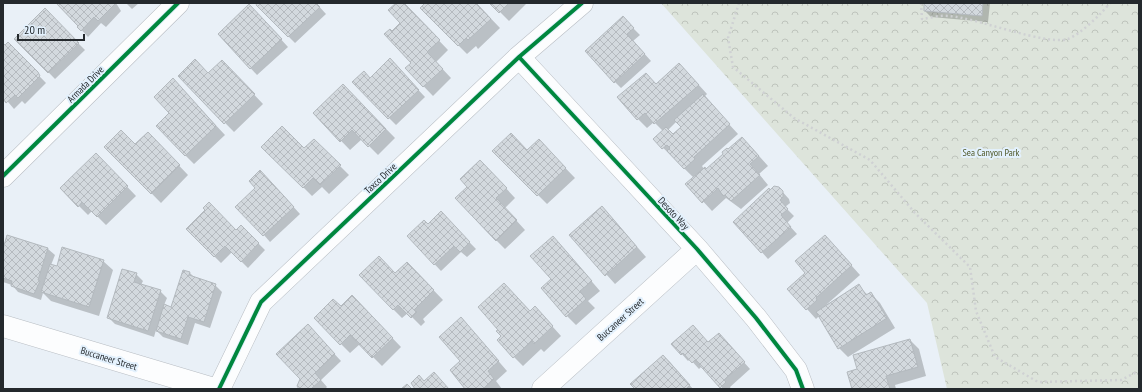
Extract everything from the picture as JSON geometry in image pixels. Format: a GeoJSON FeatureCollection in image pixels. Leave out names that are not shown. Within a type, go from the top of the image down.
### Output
{"type":"FeatureCollection","features":[{"type":"Feature","properties":{"kind":"street","name":"Armada Drive"},"geometry":{"type":"LineString","coordinates":[[3,176],[178,3]]}},
{"type":"Feature","properties":{"kind":"street","name":"Taxco Drive"},"geometry":{"type":"LineString","coordinates":[[219,389],[261,302],[519,57],[582,3]]}},
{"type":"Feature","properties":{"kind":"street","name":"Desoto Way"},"geometry":{"type":"LineString","coordinates":[[519,57],[697,249],[796,370],[803,389]]}},
{"type":"Feature","properties":{"kind":"street","name":"Buccaneer Street"},"geometry":{"type":"LineString","coordinates":[[543,389],[697,249]]}},
{"type":"Feature","properties":{"kind":"street","name":"Buccaneer Street"},"geometry":{"type":"LineString","coordinates":[[3,326],[214,389]]}},
{"type":"Feature","properties":{"kind":"path"},"geometry":{"type":"LineString","coordinates":[[739,3],[728,38],[733,67],[794,118],[870,160],[915,213],[970,267],[976,311],[995,357],[1038,382],[1121,380],[1139,371]]}},
{"type":"Feature","properties":{"kind":"path"},"geometry":{"type":"LineString","coordinates":[[921,3],[922,19],[948,16],[995,26],[1044,39],[1068,39],[1100,16],[1110,3]]}},
{"type":"Feature","properties":{"kind":"green space","name":"Sea Canyon Park"},"geometry":{"type":"Polygon","coordinates":[[[661,3],[1139,3],[1139,389],[947,389],[927,303],[661,3]]]}},
{"type":"Feature","properties":{"kind":"building"},"geometry":{"type":"Polygon","coordinates":[[[56,3],[115,4],[98,21],[94,17],[81,31],[56,3]]]}},
{"type":"Feature","properties":{"kind":"building"},"geometry":{"type":"Polygon","coordinates":[[[257,3],[316,3],[320,7],[288,37],[256,5],[257,3]]]}},
{"type":"Feature","properties":{"kind":"building"},"geometry":{"type":"Polygon","coordinates":[[[396,3],[404,3],[440,40],[427,52],[443,69],[423,87],[405,68],[411,63],[384,34],[390,29],[392,31],[400,23],[388,10],[396,3]]]}},
{"type":"Feature","properties":{"kind":"building"},"geometry":{"type":"Polygon","coordinates":[[[425,3],[476,3],[491,19],[468,40],[466,38],[458,46],[420,8],[425,3]]]}},
{"type":"Feature","properties":{"kind":"building"},"geometry":{"type":"Polygon","coordinates":[[[489,3],[509,3],[499,13],[489,3]]]}},
{"type":"Feature","properties":{"kind":"building"},"geometry":{"type":"Polygon","coordinates":[[[924,3],[983,3],[982,16],[924,11],[924,3]]]}},
{"type":"Feature","properties":{"kind":"building"},"geometry":{"type":"Polygon","coordinates":[[[249,4],[282,39],[250,69],[218,34],[249,4]]]}},
{"type":"Feature","properties":{"kind":"building"},"geometry":{"type":"Polygon","coordinates":[[[45,8],[79,43],[48,73],[14,39],[45,8]]]}},
{"type":"Feature","properties":{"kind":"building"},"geometry":{"type":"Polygon","coordinates":[[[623,16],[634,28],[627,34],[645,54],[614,83],[585,51],[623,16]]]}},
{"type":"Feature","properties":{"kind":"building"},"geometry":{"type":"Polygon","coordinates":[[[8,42],[38,72],[40,76],[18,98],[15,95],[6,103],[3,99],[3,43],[5,45],[8,42]]]}},
{"type":"Feature","properties":{"kind":"building"},"geometry":{"type":"Polygon","coordinates":[[[390,58],[419,90],[388,119],[352,82],[364,71],[370,78],[390,58]]]}},
{"type":"Feature","properties":{"kind":"building"},"geometry":{"type":"Polygon","coordinates":[[[195,59],[208,73],[222,60],[255,94],[224,124],[178,76],[195,59]]]}},
{"type":"Feature","properties":{"kind":"building"},"geometry":{"type":"Polygon","coordinates":[[[679,63],[699,85],[654,124],[645,113],[637,120],[617,97],[646,73],[656,84],[679,63]]]}},
{"type":"Feature","properties":{"kind":"building"},"geometry":{"type":"Polygon","coordinates":[[[173,78],[216,126],[185,156],[156,126],[169,113],[154,97],[173,78]]]}},
{"type":"Feature","properties":{"kind":"building"},"geometry":{"type":"Polygon","coordinates":[[[343,84],[386,129],[368,147],[352,130],[340,142],[313,113],[343,84]]]}},
{"type":"Feature","properties":{"kind":"building"},"geometry":{"type":"Polygon","coordinates":[[[703,94],[730,124],[694,157],[695,159],[684,169],[667,151],[670,148],[667,145],[662,149],[653,139],[666,127],[673,134],[681,127],[674,120],[703,94]]]}},
{"type":"Feature","properties":{"kind":"building"},"geometry":{"type":"Polygon","coordinates":[[[282,126],[304,148],[314,139],[341,165],[320,185],[313,178],[303,188],[261,147],[282,126]]]}},
{"type":"Feature","properties":{"kind":"building"},"geometry":{"type":"Polygon","coordinates":[[[121,130],[135,144],[148,132],[180,165],[151,194],[104,147],[121,130]]]}},
{"type":"Feature","properties":{"kind":"building"},"geometry":{"type":"Polygon","coordinates":[[[511,133],[527,150],[539,139],[566,168],[537,196],[492,151],[511,133]]]}},
{"type":"Feature","properties":{"kind":"building"},"geometry":{"type":"Polygon","coordinates":[[[742,137],[759,156],[750,164],[760,175],[731,201],[725,195],[723,196],[718,188],[702,203],[685,184],[705,167],[706,169],[723,154],[722,152],[742,137]]]}},
{"type":"Feature","properties":{"kind":"building"},"geometry":{"type":"Polygon","coordinates":[[[96,153],[128,186],[97,217],[82,202],[78,207],[60,188],[96,153]]]}},
{"type":"Feature","properties":{"kind":"building"},"geometry":{"type":"Polygon","coordinates":[[[480,160],[507,188],[496,198],[517,220],[496,241],[455,198],[467,187],[460,179],[480,160]]]}},
{"type":"Feature","properties":{"kind":"building"},"geometry":{"type":"Polygon","coordinates":[[[260,170],[294,207],[263,236],[235,207],[255,188],[249,181],[260,170]]]}},
{"type":"Feature","properties":{"kind":"building"},"geometry":{"type":"Polygon","coordinates":[[[774,186],[779,187],[783,191],[783,197],[780,200],[788,209],[781,215],[791,227],[761,253],[733,222],[769,188],[770,190],[774,186]]]}},
{"type":"Feature","properties":{"kind":"building"},"geometry":{"type":"Polygon","coordinates":[[[209,202],[236,230],[241,225],[259,243],[241,262],[225,246],[214,257],[186,229],[205,210],[203,208],[209,202]]]}},
{"type":"Feature","properties":{"kind":"building"},"geometry":{"type":"Polygon","coordinates":[[[602,206],[637,247],[605,276],[569,235],[602,206]]]}},
{"type":"Feature","properties":{"kind":"building"},"geometry":{"type":"Polygon","coordinates":[[[441,211],[470,242],[460,252],[454,246],[434,265],[407,236],[424,220],[428,224],[441,211]]]}},
{"type":"Feature","properties":{"kind":"building"},"geometry":{"type":"Polygon","coordinates":[[[7,235],[48,248],[38,280],[40,281],[34,294],[11,286],[12,281],[3,278],[3,249],[7,235]]]}},
{"type":"Feature","properties":{"kind":"building"},"geometry":{"type":"Polygon","coordinates":[[[825,235],[852,265],[816,298],[817,300],[806,310],[787,289],[805,273],[795,261],[825,235]]]}},
{"type":"Feature","properties":{"kind":"building"},"geometry":{"type":"Polygon","coordinates":[[[553,236],[592,281],[580,291],[586,299],[566,317],[541,288],[551,279],[530,256],[553,236]]]}},
{"type":"Feature","properties":{"kind":"building"},"geometry":{"type":"Polygon","coordinates":[[[62,247],[104,260],[89,307],[41,292],[50,264],[57,266],[62,247]]]}},
{"type":"Feature","properties":{"kind":"building"},"geometry":{"type":"Polygon","coordinates":[[[379,256],[395,273],[407,262],[434,290],[414,310],[417,312],[411,318],[398,305],[393,310],[359,275],[379,256]]]}},
{"type":"Feature","properties":{"kind":"building"},"geometry":{"type":"Polygon","coordinates":[[[122,269],[137,273],[134,282],[161,290],[148,331],[107,318],[122,269]]]}},
{"type":"Feature","properties":{"kind":"building"},"geometry":{"type":"Polygon","coordinates":[[[183,270],[190,272],[189,275],[216,284],[204,322],[188,317],[181,339],[156,331],[164,304],[171,307],[183,270]]]}},
{"type":"Feature","properties":{"kind":"building"},"geometry":{"type":"Polygon","coordinates":[[[504,283],[530,311],[535,306],[553,326],[534,344],[532,341],[513,358],[497,340],[501,336],[496,331],[498,330],[478,307],[504,283]]]}},
{"type":"Feature","properties":{"kind":"building"},"geometry":{"type":"Polygon","coordinates":[[[859,284],[866,295],[871,292],[887,318],[838,349],[816,312],[859,284]]]}},
{"type":"Feature","properties":{"kind":"building"},"geometry":{"type":"Polygon","coordinates":[[[352,295],[393,338],[372,358],[350,335],[340,345],[314,318],[333,299],[341,306],[352,295]]]}},
{"type":"Feature","properties":{"kind":"building"},"geometry":{"type":"Polygon","coordinates":[[[461,317],[499,361],[488,371],[494,379],[483,389],[465,389],[450,370],[460,361],[439,337],[461,317]]]}},
{"type":"Feature","properties":{"kind":"building"},"geometry":{"type":"Polygon","coordinates":[[[308,324],[335,354],[315,373],[321,380],[311,389],[299,389],[297,386],[300,379],[276,354],[308,324]]]}},
{"type":"Feature","properties":{"kind":"building"},"geometry":{"type":"Polygon","coordinates":[[[693,325],[708,342],[719,333],[745,362],[724,380],[726,382],[720,388],[695,360],[692,363],[683,353],[681,355],[671,344],[693,325]]]}},
{"type":"Feature","properties":{"kind":"building"},"geometry":{"type":"Polygon","coordinates":[[[910,339],[918,367],[886,376],[890,389],[852,389],[847,372],[857,369],[853,355],[910,339]]]}},
{"type":"Feature","properties":{"kind":"building"},"geometry":{"type":"Polygon","coordinates":[[[663,355],[690,385],[686,389],[635,389],[630,384],[663,355]]]}},
{"type":"Feature","properties":{"kind":"building"},"geometry":{"type":"Polygon","coordinates":[[[434,372],[449,389],[415,389],[411,383],[419,375],[424,381],[434,372]]]}},
{"type":"Feature","properties":{"kind":"building"},"geometry":{"type":"Polygon","coordinates":[[[407,384],[412,389],[401,389],[407,384]]]}},
{"type":"Feature","properties":{"kind":"cycle path"},"geometry":{"type":"LineString","coordinates":[[3,176],[178,3]]}},
{"type":"Feature","properties":{"kind":"cycle path"},"geometry":{"type":"LineString","coordinates":[[219,389],[261,302],[519,57],[582,3]]}},
{"type":"Feature","properties":{"kind":"cycle path"},"geometry":{"type":"LineString","coordinates":[[519,57],[697,249],[756,318],[796,370],[803,389]]}}]}
